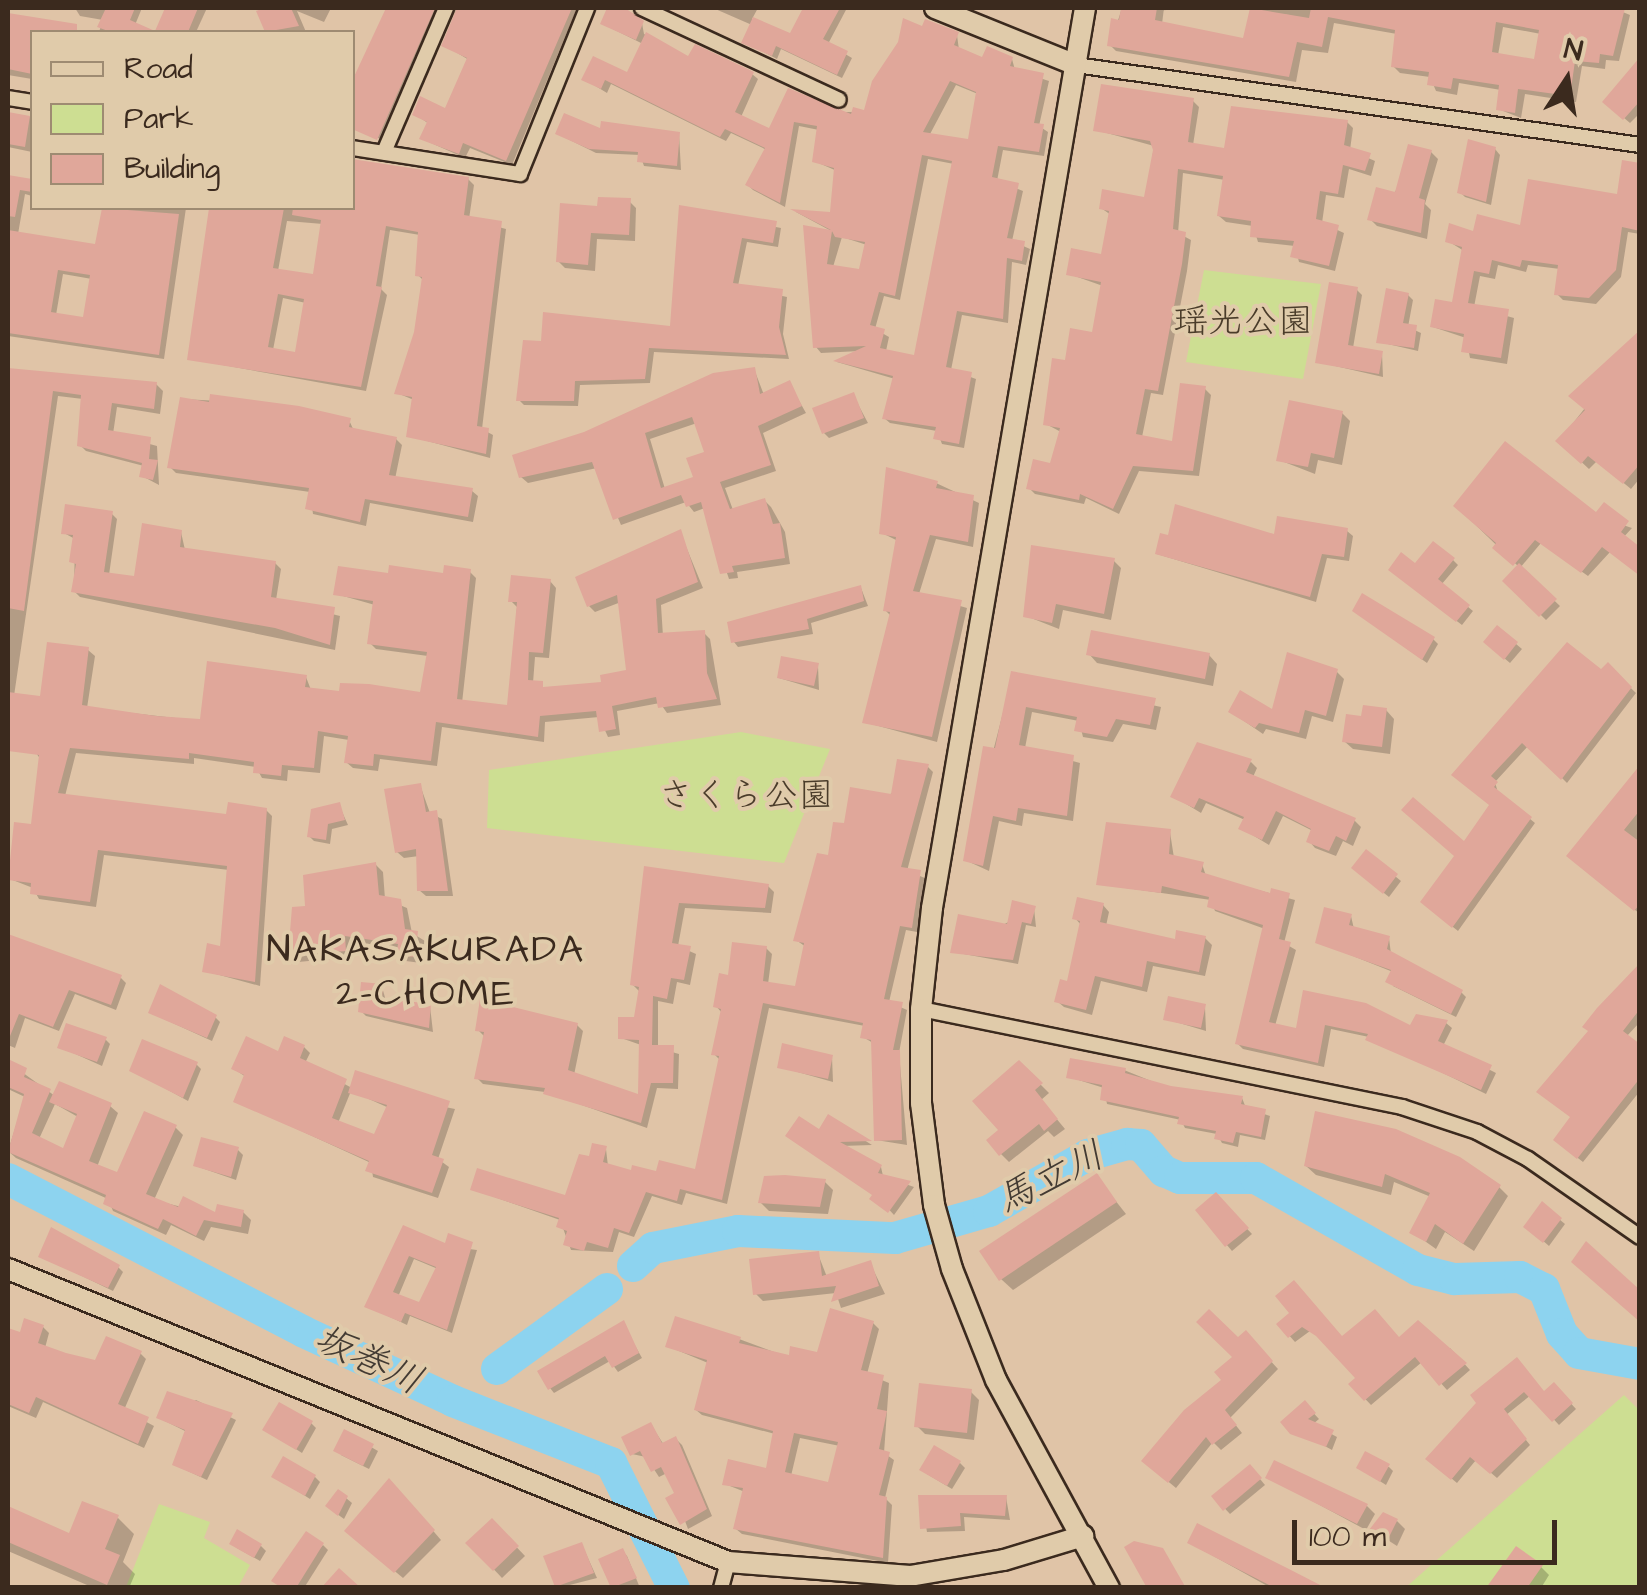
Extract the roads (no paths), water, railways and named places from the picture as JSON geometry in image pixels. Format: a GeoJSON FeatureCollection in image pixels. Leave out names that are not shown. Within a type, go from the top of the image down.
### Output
{"type":"FeatureCollection","features":[{"type":"Feature","properties":{"kind":"street"},"geometry":{"type":"LineString","coordinates":[[384,152],[446,8]]}},
{"type":"Feature","properties":{"kind":"street"},"geometry":{"type":"LineString","coordinates":[[355,148],[520,174],[587,8]]}},
{"type":"Feature","properties":{"kind":"street"},"geometry":{"type":"LineString","coordinates":[[642,8],[839,100]]}},
{"type":"Feature","properties":{"kind":"street"},"geometry":{"type":"LineString","coordinates":[[935,8],[1076,66],[1640,145]]}},
{"type":"Feature","properties":{"kind":"street"},"geometry":{"type":"LineString","coordinates":[[1085,8],[932,908],[921,1009],[922,1118],[934,1205],[996,1380],[1109,1588]]}},
{"type":"Feature","properties":{"kind":"street"},"geometry":{"type":"LineString","coordinates":[[921,1009],[1402,1106],[1511,1150],[1640,1237]]}},
{"type":"Feature","properties":{"kind":"street"},"geometry":{"type":"LineString","coordinates":[[8,1269],[728,1562],[910,1576],[1004,1560],[1083,1536]]}},
{"type":"Feature","properties":{"kind":"street"},"geometry":{"type":"LineString","coordinates":[[721,1588],[728,1562]]}},
{"type":"Feature","properties":{"kind":"waterway","name":"馬立川"},"geometry":{"type":"LineString","coordinates":[[633,1266],[653,1248],[738,1231],[895,1238],[989,1211],[1088,1155],[1127,1144],[1141,1145],[1164,1171],[1180,1178],[1256,1178],[1418,1270],[1455,1279],[1520,1277],[1544,1289],[1562,1334],[1579,1353],[1640,1364]]}},
{"type":"Feature","properties":{"kind":"waterway","name":"坂巻川"},"geometry":{"type":"LineString","coordinates":[[8,1179],[304,1332],[453,1401],[611,1463],[674,1588]]}},
{"type":"Feature","properties":{"kind":"waterway","name":"馬立川"},"geometry":{"type":"LineString","coordinates":[[497,1369],[607,1289]]}},
{"type":"Feature","properties":{"kind":"district","name":"NAKASAKURADA 2-CHOME"},"geometry":{"type":"Point","coordinates":[426,973]}},
{"type":"Feature","properties":{"kind":"park label","name":"瑶光公園"},"geometry":{"type":"Point","coordinates":[1243,322]}},
{"type":"Feature","properties":{"kind":"park label","name":"さくら公園"},"geometry":{"type":"Point","coordinates":[746,796]}}]}
